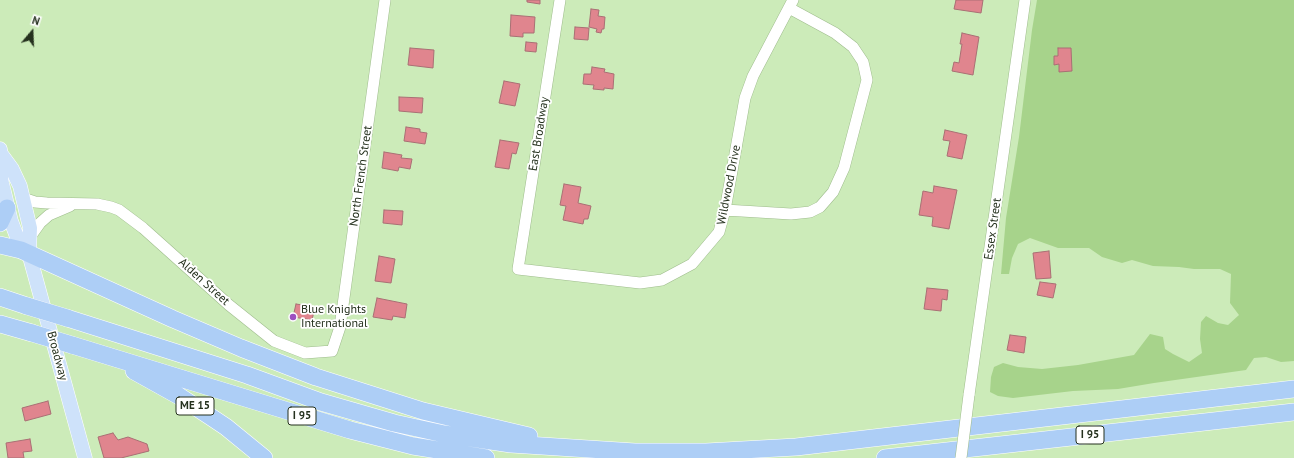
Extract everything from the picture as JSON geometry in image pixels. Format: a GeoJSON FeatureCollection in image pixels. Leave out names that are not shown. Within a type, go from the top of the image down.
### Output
{"type":"FeatureCollection","features":[{"type":"Feature","properties":{"kind":"highway"},"geometry":{"type":"LineString","coordinates":[[0,223],[7,208]]}},
{"type":"Feature","properties":{"kind":"highway"},"geometry":{"type":"LineString","coordinates":[[0,245],[29,254],[187,325],[298,370],[423,411],[484,426],[525,434],[553,447]]}},
{"type":"Feature","properties":{"kind":"highway","name":"I 95"},"geometry":{"type":"LineString","coordinates":[[0,297],[233,371],[321,402],[394,423],[444,434],[553,447],[635,452],[706,452],[796,447],[1294,389]]}},
{"type":"Feature","properties":{"kind":"highway","name":"I 95"},"geometry":{"type":"LineString","coordinates":[[0,324],[350,430],[413,446],[486,458]]}},
{"type":"Feature","properties":{"kind":"highway","name":"ME 15"},"geometry":{"type":"LineString","coordinates":[[122,360],[137,374],[179,396],[226,427],[264,458]]}},
{"type":"Feature","properties":{"kind":"highway","name":"I 95"},"geometry":{"type":"LineString","coordinates":[[885,458],[1294,412]]}},
{"type":"Feature","properties":{"kind":"main road","name":"Broadway"},"geometry":{"type":"LineString","coordinates":[[1,151],[16,178],[23,198],[28,218],[30,237],[29,254]]}},
{"type":"Feature","properties":{"kind":"main road","name":"Broadway"},"geometry":{"type":"LineString","coordinates":[[1,151],[1,180],[7,208],[16,233],[29,254],[85,458]]}},
{"type":"Feature","properties":{"kind":"street","name":"North French Street"},"geometry":{"type":"LineString","coordinates":[[332,351],[340,327],[385,0]]}},
{"type":"Feature","properties":{"kind":"street","name":"East Broadway"},"geometry":{"type":"LineString","coordinates":[[518,269],[560,0]]}},
{"type":"Feature","properties":{"kind":"street","name":"Essex Street"},"geometry":{"type":"LineString","coordinates":[[961,458],[1025,0]]}},
{"type":"Feature","properties":{"kind":"street","name":"Wildwood Drive"},"geometry":{"type":"LineString","coordinates":[[518,269],[640,283],[662,280],[692,264],[719,232],[725,210],[745,98],[753,76],[791,4]]}},
{"type":"Feature","properties":{"kind":"street"},"geometry":{"type":"LineString","coordinates":[[725,210],[791,214],[810,212],[820,207],[834,192],[844,168],[868,80],[863,62],[854,47],[791,4]]}},
{"type":"Feature","properties":{"kind":"street","name":"Alden Street"},"geometry":{"type":"LineString","coordinates":[[23,198],[41,203],[103,205],[111,207],[126,215],[143,228],[229,305],[274,341],[305,353],[332,351]]}},
{"type":"Feature","properties":{"kind":"street","name":"Alden Street"},"geometry":{"type":"LineString","coordinates":[[30,237],[40,223],[49,215],[61,209],[80,204]]}},
{"type":"Feature","properties":{"kind":"green space"},"geometry":{"type":"Polygon","coordinates":[[[1037,0],[1294,0],[1294,361],[1281,362],[1266,357],[1254,358],[1246,370],[1118,389],[1073,391],[1013,398],[998,396],[990,392],[991,377],[994,367],[1003,363],[1018,367],[1042,369],[1078,365],[1134,355],[1150,334],[1163,337],[1165,349],[1189,362],[1202,353],[1200,339],[1201,322],[1206,316],[1218,323],[1228,325],[1239,315],[1230,303],[1231,274],[1220,269],[1153,266],[1132,260],[1122,263],[1102,257],[1089,248],[1058,248],[1030,238],[1018,244],[1012,258],[1009,274],[1001,274],[1006,218],[1019,137],[1037,0]]]}},
{"type":"Feature","properties":{"kind":"building"},"geometry":{"type":"Polygon","coordinates":[[[527,0],[540,0],[540,4],[527,2],[527,0]]]}},
{"type":"Feature","properties":{"kind":"building"},"geometry":{"type":"Polygon","coordinates":[[[956,0],[983,0],[981,13],[954,9],[956,0]]]}},
{"type":"Feature","properties":{"kind":"building"},"geometry":{"type":"Polygon","coordinates":[[[591,9],[599,10],[598,16],[605,17],[604,29],[602,29],[601,33],[596,32],[597,29],[589,27],[591,9]]]}},
{"type":"Feature","properties":{"kind":"building"},"geometry":{"type":"Polygon","coordinates":[[[511,15],[535,17],[534,33],[523,33],[523,37],[510,36],[511,15]]]}},
{"type":"Feature","properties":{"kind":"building"},"geometry":{"type":"Polygon","coordinates":[[[575,27],[589,28],[588,40],[574,39],[575,27]]]}},
{"type":"Feature","properties":{"kind":"building"},"geometry":{"type":"Polygon","coordinates":[[[962,33],[979,37],[973,75],[952,71],[954,62],[959,63],[962,33]]]}},
{"type":"Feature","properties":{"kind":"building"},"geometry":{"type":"Polygon","coordinates":[[[526,42],[537,43],[536,52],[525,51],[526,42]]]}},
{"type":"Feature","properties":{"kind":"building"},"geometry":{"type":"Polygon","coordinates":[[[410,48],[434,50],[433,68],[408,65],[410,48]]]}},
{"type":"Feature","properties":{"kind":"building"},"geometry":{"type":"Polygon","coordinates":[[[1058,48],[1071,48],[1072,71],[1059,72],[1059,64],[1054,65],[1054,56],[1058,56],[1058,48]]]}},
{"type":"Feature","properties":{"kind":"building"},"geometry":{"type":"Polygon","coordinates":[[[592,67],[605,69],[604,72],[614,74],[613,89],[593,89],[594,85],[583,84],[584,74],[591,74],[592,67]]]}},
{"type":"Feature","properties":{"kind":"building"},"geometry":{"type":"Polygon","coordinates":[[[504,81],[520,84],[515,106],[499,103],[504,81]]]}},
{"type":"Feature","properties":{"kind":"building"},"geometry":{"type":"Polygon","coordinates":[[[399,97],[423,98],[422,113],[399,111],[399,97]]]}},
{"type":"Feature","properties":{"kind":"building"},"geometry":{"type":"Polygon","coordinates":[[[406,127],[420,129],[420,132],[427,133],[425,144],[404,141],[406,127]]]}},
{"type":"Feature","properties":{"kind":"building"},"geometry":{"type":"Polygon","coordinates":[[[945,130],[967,135],[962,159],[947,156],[950,141],[943,140],[945,130]]]}},
{"type":"Feature","properties":{"kind":"building"},"geometry":{"type":"Polygon","coordinates":[[[500,140],[519,143],[516,154],[512,153],[509,169],[495,167],[500,140]]]}},
{"type":"Feature","properties":{"kind":"building"},"geometry":{"type":"Polygon","coordinates":[[[384,152],[402,155],[401,158],[412,159],[410,169],[399,167],[398,171],[382,168],[384,152]]]}},
{"type":"Feature","properties":{"kind":"building"},"geometry":{"type":"Polygon","coordinates":[[[564,184],[581,187],[578,203],[591,206],[588,219],[584,219],[583,224],[563,220],[566,206],[560,205],[564,184]]]}},
{"type":"Feature","properties":{"kind":"building"},"geometry":{"type":"Polygon","coordinates":[[[934,186],[957,190],[949,229],[932,226],[933,217],[919,215],[923,191],[933,193],[934,186]]]}},
{"type":"Feature","properties":{"kind":"building"},"geometry":{"type":"Polygon","coordinates":[[[384,210],[403,211],[402,225],[383,223],[384,210]]]}},
{"type":"Feature","properties":{"kind":"building"},"geometry":{"type":"Polygon","coordinates":[[[1049,251],[1051,278],[1036,279],[1033,253],[1049,251]]]}},
{"type":"Feature","properties":{"kind":"building"},"geometry":{"type":"Polygon","coordinates":[[[379,256],[395,259],[391,283],[375,281],[379,256]]]}},
{"type":"Feature","properties":{"kind":"building"},"geometry":{"type":"Polygon","coordinates":[[[1040,282],[1056,284],[1053,298],[1037,295],[1040,282]]]}},
{"type":"Feature","properties":{"kind":"building"},"geometry":{"type":"Polygon","coordinates":[[[927,288],[948,290],[947,300],[942,299],[941,311],[924,309],[927,288]]]}},
{"type":"Feature","properties":{"kind":"building"},"geometry":{"type":"Polygon","coordinates":[[[377,298],[407,304],[405,318],[393,316],[392,320],[373,317],[377,298]]]}},
{"type":"Feature","properties":{"kind":"building"},"geometry":{"type":"Polygon","coordinates":[[[296,304],[315,307],[312,320],[293,317],[296,304]]]}},
{"type":"Feature","properties":{"kind":"building"},"geometry":{"type":"Polygon","coordinates":[[[1010,335],[1026,337],[1024,353],[1007,350],[1010,335]]]}},
{"type":"Feature","properties":{"kind":"building"},"geometry":{"type":"Polygon","coordinates":[[[48,401],[51,414],[25,421],[22,408],[48,401]]]}},
{"type":"Feature","properties":{"kind":"building"},"geometry":{"type":"Polygon","coordinates":[[[113,433],[118,440],[128,437],[147,444],[149,451],[121,458],[104,458],[98,437],[113,433]]]}},
{"type":"Feature","properties":{"kind":"building"},"geometry":{"type":"Polygon","coordinates":[[[30,439],[32,451],[23,452],[24,458],[8,458],[6,443],[30,439]]]}},
{"type":"Feature","properties":{"kind":"place","name":"Blue Knights International"},"geometry":{"type":"Point","coordinates":[293,317]}}]}
